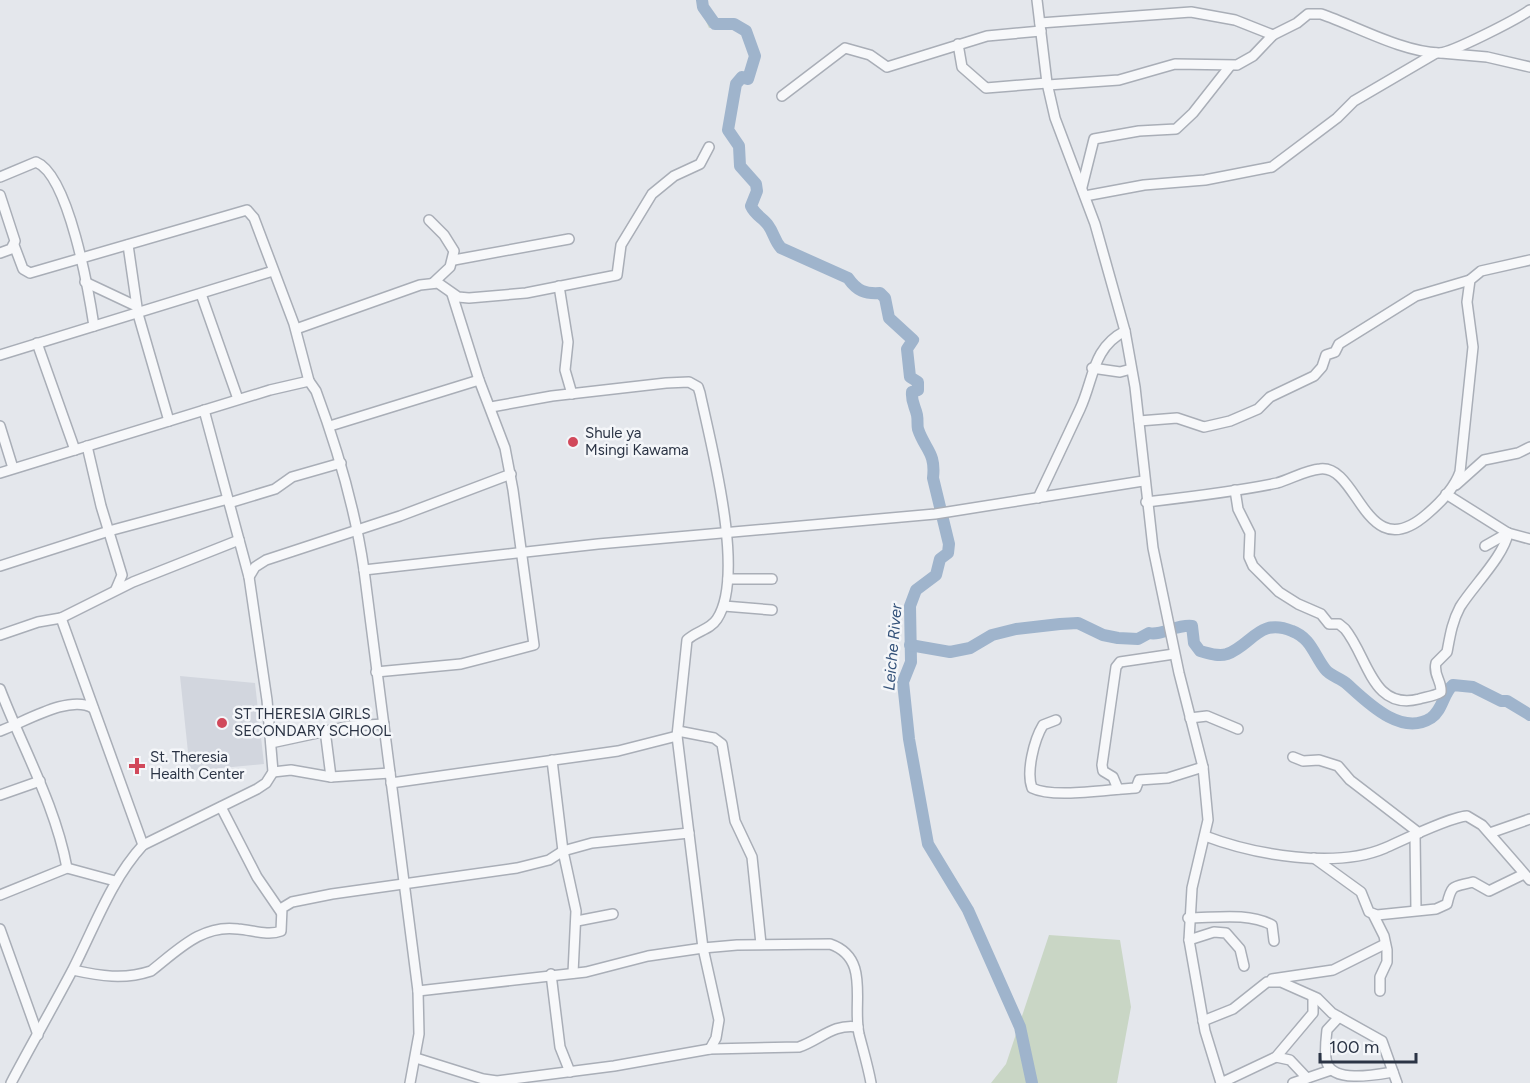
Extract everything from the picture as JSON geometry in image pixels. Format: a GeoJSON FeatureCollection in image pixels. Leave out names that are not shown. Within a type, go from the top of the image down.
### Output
{"type":"FeatureCollection","features":[{"type":"Feature","properties":{"kind":"street"},"geometry":{"type":"LineString","coordinates":[[1037,0],[1047,84],[1057,126],[1084,192],[1125,331],[1138,421],[1146,502],[1174,654],[1203,767],[1208,806],[1205,837],[1192,888],[1188,918],[1189,940],[1203,1021],[1221,1083],[1276,1057],[1313,1013],[1314,997]]}},
{"type":"Feature","properties":{"kind":"street"},"geometry":{"type":"LineString","coordinates":[[1084,192],[1205,180],[1272,167],[1337,118],[1354,101],[1438,53],[1501,27],[1530,10]]}},
{"type":"Feature","properties":{"kind":"street"},"geometry":{"type":"LineString","coordinates":[[782,96],[844,48],[870,55],[887,67],[987,36],[1041,27],[1191,12],[1229,19],[1273,34]]}},
{"type":"Feature","properties":{"kind":"street"},"geometry":{"type":"LineString","coordinates":[[958,44],[962,67],[986,88],[1119,80],[1175,64],[1230,66],[1253,56],[1273,34],[1297,23],[1308,14],[1321,14],[1416,49],[1487,57],[1530,66]]}},
{"type":"Feature","properties":{"kind":"street"},"geometry":{"type":"LineString","coordinates":[[1084,192],[1094,139],[1140,131],[1176,129],[1193,113],[1230,66]]}},
{"type":"Feature","properties":{"kind":"street"},"geometry":{"type":"LineString","coordinates":[[296,329],[420,285],[433,283],[443,286],[452,294],[469,298],[526,293],[617,276],[621,244],[652,194],[674,176],[700,164],[710,147]]}},
{"type":"Feature","properties":{"kind":"street"},"geometry":{"type":"LineString","coordinates":[[0,177],[34,162],[41,163],[70,214],[94,326]]}},
{"type":"Feature","properties":{"kind":"street"},"geometry":{"type":"LineString","coordinates":[[0,195],[23,269],[30,273],[247,210],[254,218],[296,329],[309,381],[330,426],[358,530],[418,991],[419,1034],[410,1083]]}},
{"type":"Feature","properties":{"kind":"street"},"geometry":{"type":"LineString","coordinates":[[429,220],[451,244],[454,260],[448,271],[433,283]]}},
{"type":"Feature","properties":{"kind":"street"},"geometry":{"type":"LineString","coordinates":[[454,260],[568,239]]}},
{"type":"Feature","properties":{"kind":"street"},"geometry":{"type":"LineString","coordinates":[[0,253],[14,245]]}},
{"type":"Feature","properties":{"kind":"street"},"geometry":{"type":"LineString","coordinates":[[128,245],[137,310],[168,421]]}},
{"type":"Feature","properties":{"kind":"street"},"geometry":{"type":"LineString","coordinates":[[1138,421],[1177,417],[1199,427],[1210,427],[1246,415],[1261,407],[1270,397],[1314,376],[1322,367],[1326,356],[1335,352],[1339,344],[1406,301],[1426,292],[1470,280],[1481,271],[1530,260]]}},
{"type":"Feature","properties":{"kind":"street"},"geometry":{"type":"LineString","coordinates":[[0,355],[137,310],[201,294],[273,272]]}},
{"type":"Feature","properties":{"kind":"street"},"geometry":{"type":"LineString","coordinates":[[1454,487],[1464,452],[1472,366],[1473,335],[1467,302],[1470,280]]}},
{"type":"Feature","properties":{"kind":"street"},"geometry":{"type":"LineString","coordinates":[[85,282],[137,310]]}},
{"type":"Feature","properties":{"kind":"street"},"geometry":{"type":"LineString","coordinates":[[559,286],[568,342],[565,370],[572,394]]}},
{"type":"Feature","properties":{"kind":"street"},"geometry":{"type":"LineString","coordinates":[[201,294],[238,399]]}},
{"type":"Feature","properties":{"kind":"street"},"geometry":{"type":"LineString","coordinates":[[376,672],[461,664],[505,655],[534,645],[511,474],[491,407],[479,380],[452,294]]}},
{"type":"Feature","properties":{"kind":"street"},"geometry":{"type":"LineString","coordinates":[[1038,498],[1080,409],[1092,368],[1105,346],[1125,331]]}},
{"type":"Feature","properties":{"kind":"street"},"geometry":{"type":"LineString","coordinates":[[37,343],[75,450]]}},
{"type":"Feature","properties":{"kind":"street"},"geometry":{"type":"LineString","coordinates":[[1092,368],[1120,372],[1131,369]]}},
{"type":"Feature","properties":{"kind":"street"},"geometry":{"type":"LineString","coordinates":[[330,426],[479,380]]}},
{"type":"Feature","properties":{"kind":"street"},"geometry":{"type":"LineString","coordinates":[[0,472],[299,381],[309,381]]}},
{"type":"Feature","properties":{"kind":"street"},"geometry":{"type":"LineString","coordinates":[[491,407],[666,382],[689,382],[698,387],[727,532],[728,579],[724,606],[716,621],[687,640],[677,734],[703,948],[719,1020],[716,1038],[710,1049]]}},
{"type":"Feature","properties":{"kind":"street"},"geometry":{"type":"LineString","coordinates":[[11,1083],[73,970],[115,881],[144,845],[266,783],[273,772],[267,700],[249,577],[204,410]]}},
{"type":"Feature","properties":{"kind":"street"},"geometry":{"type":"LineString","coordinates":[[0,426],[14,468]]}},
{"type":"Feature","properties":{"kind":"street"},"geometry":{"type":"LineString","coordinates":[[87,446],[122,575],[116,589]]}},
{"type":"Feature","properties":{"kind":"street"},"geometry":{"type":"LineString","coordinates":[[1146,502],[1276,483],[1320,469],[1330,470],[1349,487],[1375,520],[1382,526],[1398,530],[1414,524],[1484,460],[1518,453],[1530,447]]}},
{"type":"Feature","properties":{"kind":"street"},"geometry":{"type":"LineString","coordinates":[[0,566],[109,531],[275,489],[292,477],[341,463]]}},
{"type":"Feature","properties":{"kind":"street"},"geometry":{"type":"LineString","coordinates":[[249,577],[255,567],[266,560],[358,530],[511,474]]}},
{"type":"Feature","properties":{"kind":"street"},"geometry":{"type":"LineString","coordinates":[[364,570],[520,552],[935,514],[1143,481]]}},
{"type":"Feature","properties":{"kind":"street"},"geometry":{"type":"LineString","coordinates":[[1235,490],[1238,509],[1250,532],[1250,557],[1253,566],[1288,598],[1321,614],[1329,624],[1339,624],[1346,629],[1384,694],[1396,702],[1413,701],[1440,692],[1441,684],[1435,673],[1436,663],[1448,652],[1448,638],[1460,607],[1485,575],[1508,533]]}},
{"type":"Feature","properties":{"kind":"street"},"geometry":{"type":"LineString","coordinates":[[1446,494],[1508,533],[1530,539]]}},
{"type":"Feature","properties":{"kind":"street"},"geometry":{"type":"LineString","coordinates":[[1500,550],[1481,545],[1508,533]]}},
{"type":"Feature","properties":{"kind":"street"},"geometry":{"type":"LineString","coordinates":[[0,635],[38,622],[61,618],[116,589],[240,540]]}},
{"type":"Feature","properties":{"kind":"street"},"geometry":{"type":"LineString","coordinates":[[243,556],[266,560]]}},
{"type":"Feature","properties":{"kind":"street"},"geometry":{"type":"LineString","coordinates":[[122,575],[133,582]]}},
{"type":"Feature","properties":{"kind":"street"},"geometry":{"type":"LineString","coordinates":[[728,579],[772,579]]}},
{"type":"Feature","properties":{"kind":"street"},"geometry":{"type":"LineString","coordinates":[[724,606],[772,610]]}},
{"type":"Feature","properties":{"kind":"street"},"geometry":{"type":"LineString","coordinates":[[61,618],[144,845]]}},
{"type":"Feature","properties":{"kind":"street"},"geometry":{"type":"LineString","coordinates":[[1118,789],[1113,777],[1103,771],[1102,765],[1116,667],[1120,662],[1174,654]]}},
{"type":"Feature","properties":{"kind":"street"},"geometry":{"type":"LineString","coordinates":[[0,689],[34,764],[57,826],[68,868]]}},
{"type":"Feature","properties":{"kind":"street"},"geometry":{"type":"LineString","coordinates":[[0,731],[75,702],[93,708]]}},
{"type":"Feature","properties":{"kind":"street"},"geometry":{"type":"LineString","coordinates":[[1190,718],[1207,716],[1238,729]]}},
{"type":"Feature","properties":{"kind":"street"},"geometry":{"type":"LineString","coordinates":[[1056,720],[1043,725],[1039,731],[1029,778],[1032,788],[1053,794],[1136,788],[1139,780],[1168,778],[1203,767]]}},
{"type":"Feature","properties":{"kind":"street"},"geometry":{"type":"LineString","coordinates":[[271,742],[325,730],[384,724]]}},
{"type":"Feature","properties":{"kind":"street"},"geometry":{"type":"LineString","coordinates":[[325,730],[331,777]]}},
{"type":"Feature","properties":{"kind":"street"},"geometry":{"type":"LineString","coordinates":[[273,772],[291,770],[331,777],[390,778],[552,760],[640,747],[677,734],[714,738],[722,744],[735,821],[752,857],[761,945]]}},
{"type":"Feature","properties":{"kind":"street"},"geometry":{"type":"LineString","coordinates":[[1293,757],[1303,761],[1319,760],[1338,766],[1350,780],[1417,834]]}},
{"type":"Feature","properties":{"kind":"street"},"geometry":{"type":"LineString","coordinates":[[552,760],[563,851],[577,921],[573,973]]}},
{"type":"Feature","properties":{"kind":"street"},"geometry":{"type":"LineString","coordinates":[[0,795],[40,781]]}},
{"type":"Feature","properties":{"kind":"street"},"geometry":{"type":"LineString","coordinates":[[73,970],[116,978],[143,974],[151,971],[206,931],[227,928],[269,933],[281,931],[283,928],[281,912],[257,877],[221,807]]}},
{"type":"Feature","properties":{"kind":"street"},"geometry":{"type":"LineString","coordinates":[[1205,837],[1247,849],[1332,860],[1351,858],[1467,816],[1476,819],[1490,833],[1527,877],[1489,891],[1473,882],[1454,886],[1449,892],[1447,904],[1444,907],[1372,914]]}},
{"type":"Feature","properties":{"kind":"street"},"geometry":{"type":"LineString","coordinates":[[1490,833],[1530,819]]}},
{"type":"Feature","properties":{"kind":"street"},"geometry":{"type":"LineString","coordinates":[[281,912],[282,908],[292,902],[351,891],[517,868],[549,860],[563,851],[592,843],[689,833]]}},
{"type":"Feature","properties":{"kind":"street"},"geometry":{"type":"LineString","coordinates":[[1416,910],[1417,834]]}},
{"type":"Feature","properties":{"kind":"street"},"geometry":{"type":"LineString","coordinates":[[1313,857],[1360,892],[1372,914],[1386,944],[1388,959],[1380,976],[1380,991]]}},
{"type":"Feature","properties":{"kind":"street"},"geometry":{"type":"LineString","coordinates":[[0,895],[68,868],[115,881]]}},
{"type":"Feature","properties":{"kind":"street"},"geometry":{"type":"LineString","coordinates":[[577,921],[613,914]]}},
{"type":"Feature","properties":{"kind":"street"},"geometry":{"type":"LineString","coordinates":[[1188,918],[1232,917],[1265,921],[1272,924],[1275,941]]}},
{"type":"Feature","properties":{"kind":"street"},"geometry":{"type":"LineString","coordinates":[[0,929],[38,1035]]}},
{"type":"Feature","properties":{"kind":"street"},"geometry":{"type":"LineString","coordinates":[[1189,940],[1214,932],[1226,933],[1240,949],[1244,966]]}},
{"type":"Feature","properties":{"kind":"street"},"geometry":{"type":"LineString","coordinates":[[1203,1021],[1233,1009],[1277,977],[1341,968],[1386,944]]}},
{"type":"Feature","properties":{"kind":"street"},"geometry":{"type":"LineString","coordinates":[[418,991],[573,973],[703,948],[830,945],[844,952],[858,976],[858,1027],[871,1083]]}},
{"type":"Feature","properties":{"kind":"street"},"geometry":{"type":"LineString","coordinates":[[551,974],[560,1047],[570,1072]]}},
{"type":"Feature","properties":{"kind":"street"},"geometry":{"type":"LineString","coordinates":[[1270,982],[1286,983],[1314,997],[1339,1017],[1382,1041],[1397,1083]]}},
{"type":"Feature","properties":{"kind":"street"},"geometry":{"type":"LineString","coordinates":[[1339,1017],[1327,1030],[1326,1061],[1331,1070],[1342,1077],[1357,1079],[1393,1072]]}},
{"type":"Feature","properties":{"kind":"street"},"geometry":{"type":"LineString","coordinates":[[416,1058],[483,1079],[497,1081],[570,1072],[710,1049],[799,1047],[828,1030],[841,1026],[858,1027]]}},
{"type":"Feature","properties":{"kind":"street"},"geometry":{"type":"LineString","coordinates":[[1276,1057],[1290,1060],[1307,1078]]}},
{"type":"Feature","properties":{"kind":"street"},"geometry":{"type":"LineString","coordinates":[[1293,1083],[1331,1070]]}},
{"type":"Feature","properties":{"kind":"shaded area","name":"ST THERESIA GIRLS SECONDARY SCHOOL"},"geometry":{"type":"Polygon","coordinates":[[[180,676],[255,683],[264,764],[190,771],[180,676]]]}},
{"type":"Feature","properties":{"kind":"green space"},"geometry":{"type":"Polygon","coordinates":[[[700,5],[707,5],[717,20],[729,21],[732,25],[709,28],[705,19],[708,16],[699,10],[700,5]]]}},
{"type":"Feature","properties":{"kind":"green space"},"geometry":{"type":"Polygon","coordinates":[[[1049,935],[1120,940],[1131,1007],[1117,1083],[991,1083],[1006,1064],[1049,935]]]}},
{"type":"Feature","properties":{"kind":"waterway","name":"Leiche River"},"geometry":{"type":"LineString","coordinates":[[702,0],[703,7],[715,24],[734,24],[746,31],[755,56],[748,79],[742,77],[736,84],[728,130],[739,146],[740,166],[756,184],[757,191],[751,206],[768,225],[781,248],[848,278],[862,291],[880,293],[885,298],[889,318],[913,340],[907,349],[910,377],[918,382],[918,390],[912,392],[912,399],[918,429],[933,462],[933,478],[949,544],[948,553],[940,559],[936,575],[916,590],[910,606],[911,662],[903,682],[909,739],[928,844],[968,910],[1020,1027],[1032,1083]]}},
{"type":"Feature","properties":{"kind":"waterway"},"geometry":{"type":"LineString","coordinates":[[910,645],[950,652],[970,648],[992,635],[1016,629],[1060,624],[1078,623],[1103,635],[1138,639],[1149,633],[1192,626],[1194,643],[1200,651],[1220,655],[1236,650],[1264,630],[1271,627],[1281,628],[1304,638],[1327,671],[1345,682],[1374,708],[1397,720],[1420,723],[1431,718],[1438,711],[1453,685],[1473,687],[1501,701],[1507,701],[1530,715]]}},
{"type":"Feature","properties":{"kind":"place","name":"Shule ya Msingi Kawama"},"geometry":{"type":"Point","coordinates":[573,442]}},
{"type":"Feature","properties":{"kind":"place","name":"ST THERESIA GIRLS SECONDARY SCHOOL"},"geometry":{"type":"Point","coordinates":[222,723]}},
{"type":"Feature","properties":{"kind":"place","name":"St. Theresia Health Center"},"geometry":{"type":"Point","coordinates":[137,766]}}]}
